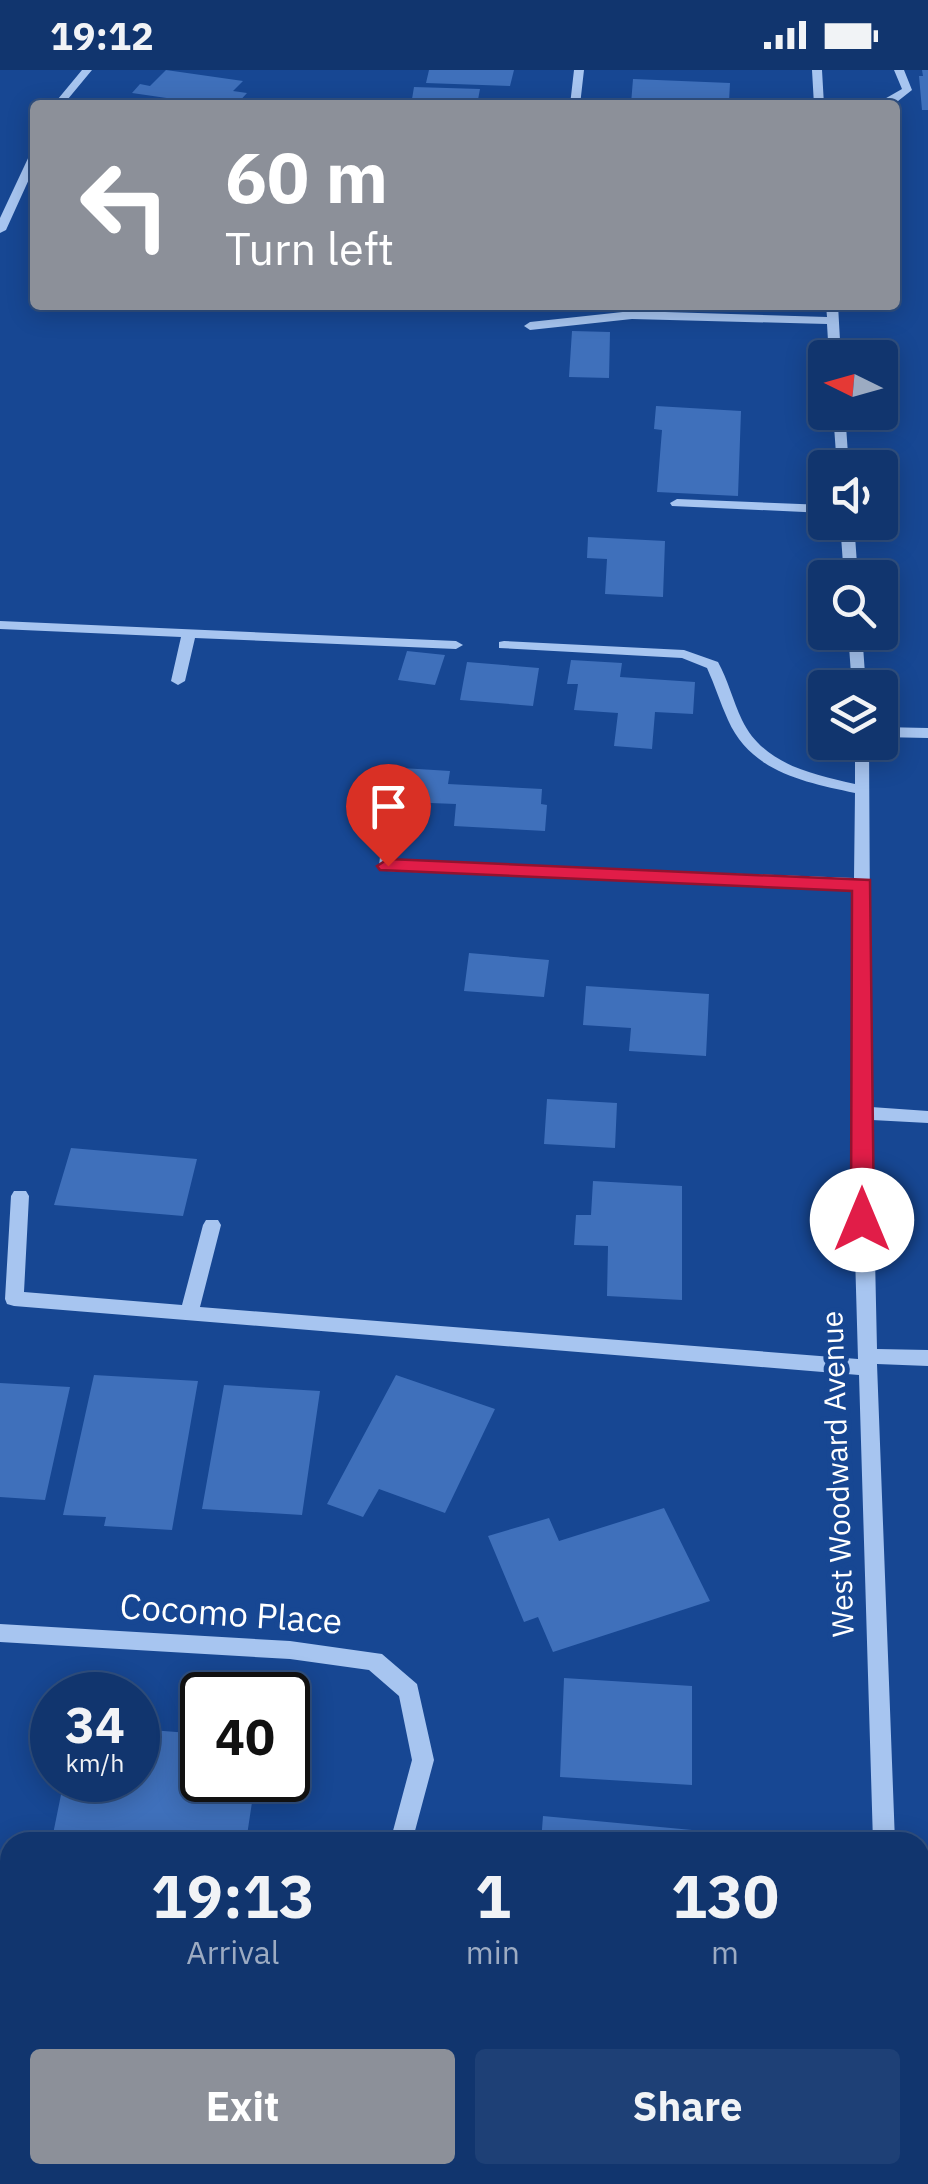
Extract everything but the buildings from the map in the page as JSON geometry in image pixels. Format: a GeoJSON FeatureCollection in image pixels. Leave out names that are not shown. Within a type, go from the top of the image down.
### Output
{"type":"FeatureCollection","features":[{"type":"Feature","properties":{"kind":"street"},"geometry":{"type":"LineString","coordinates":[[62,100],[86,70]]}},
{"type":"Feature","properties":{"kind":"street"},"geometry":{"type":"LineString","coordinates":[[576,100],[579,70]]}},
{"type":"Feature","properties":{"kind":"street"},"geometry":{"type":"LineString","coordinates":[[817,70],[819,100]]}},
{"type":"Feature","properties":{"kind":"street"},"geometry":{"type":"LineString","coordinates":[[893,100],[907,90],[900,70]]}},
{"type":"Feature","properties":{"kind":"street"},"geometry":{"type":"LineString","coordinates":[[0,230],[30,165]]}},
{"type":"Feature","properties":{"kind":"street"},"geometry":{"type":"LineString","coordinates":[[0,191],[18,191]]}},
{"type":"Feature","properties":{"kind":"street"},"geometry":{"type":"LineString","coordinates":[[832,310],[835,340]]}},
{"type":"Feature","properties":{"kind":"street"},"geometry":{"type":"LineString","coordinates":[[530,326],[632,315],[833,320]]}},
{"type":"Feature","properties":{"kind":"street"},"geometry":{"type":"LineString","coordinates":[[677,503],[808,508]]}},
{"type":"Feature","properties":{"kind":"street"},"geometry":{"type":"LineString","coordinates":[[0,625],[456,645]]}},
{"type":"Feature","properties":{"kind":"street"},"geometry":{"type":"LineString","coordinates":[[178,681],[189,634]]}},
{"type":"Feature","properties":{"kind":"street"},"geometry":{"type":"LineString","coordinates":[[504,644],[684,654],[714,665],[737,726],[758,756],[790,773],[862,790]]}},
{"type":"Feature","properties":{"kind":"street"},"geometry":{"type":"LineString","coordinates":[[898,732],[928,733]]}},
{"type":"Feature","properties":{"kind":"street","name":"West Woodward Avenue"},"geometry":{"type":"LineString","coordinates":[[862,760],[867,1362],[884,1832]]}},
{"type":"Feature","properties":{"kind":"street"},"geometry":{"type":"LineString","coordinates":[[390,839],[388,866],[862,884]]}},
{"type":"Feature","properties":{"kind":"street"},"geometry":{"type":"LineString","coordinates":[[862,1113],[928,1117]]}},
{"type":"Feature","properties":{"kind":"street"},"geometry":{"type":"LineString","coordinates":[[20,1196],[14,1299],[867,1362],[928,1358]]}},
{"type":"Feature","properties":{"kind":"street"},"geometry":{"type":"LineString","coordinates":[[189,1313],[212,1225]]}},
{"type":"Feature","properties":{"kind":"street","name":"Cocomo Place"},"geometry":{"type":"LineString","coordinates":[[0,1633],[290,1650],[374,1661],[409,1690],[423,1760],[404,1832]]}},
{"type":"Feature","properties":{"kind":"route"},"geometry":{"type":"LineString","coordinates":[[388,866],[862,884],[862,1220]]}}]}
